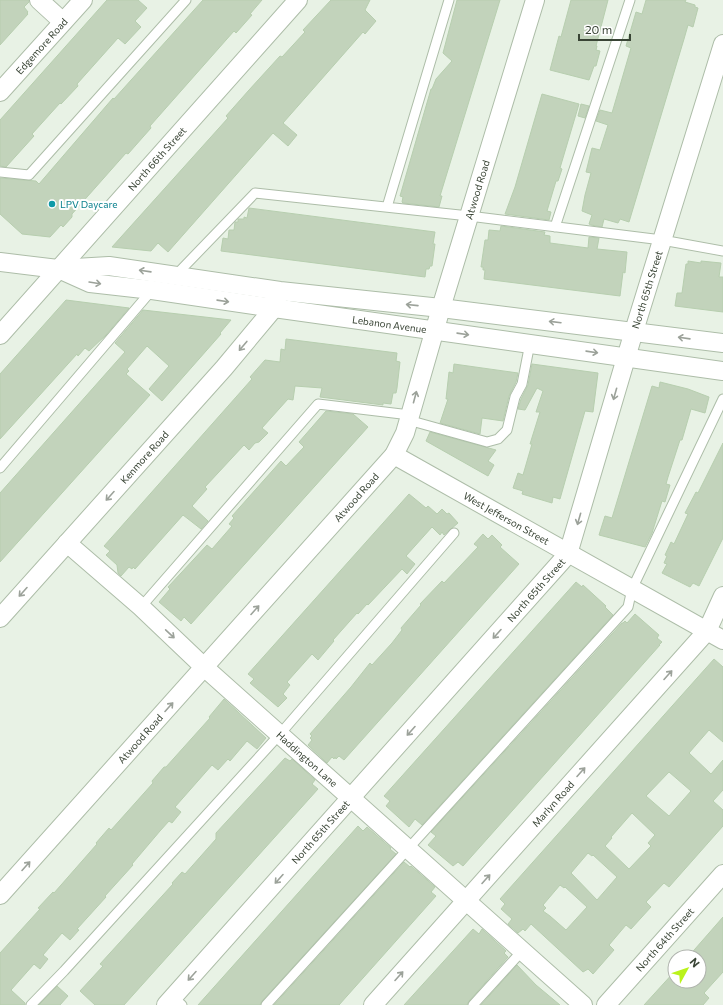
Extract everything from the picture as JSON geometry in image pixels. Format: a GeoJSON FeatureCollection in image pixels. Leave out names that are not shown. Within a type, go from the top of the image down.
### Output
{"type":"FeatureCollection","features":[{"type":"Feature","properties":{"kind":"street"},"geometry":{"type":"LineString","coordinates":[[39,0],[63,22]]}},
{"type":"Feature","properties":{"kind":"street","name":"Edgemore Road"},"geometry":{"type":"LineString","coordinates":[[0,92],[83,0]]}},
{"type":"Feature","properties":{"kind":"street","name":"North 66th Street"},"geometry":{"type":"LineString","coordinates":[[0,335],[298,0]]}},
{"type":"Feature","properties":{"kind":"street","name":"Atwood Road"},"geometry":{"type":"LineString","coordinates":[[0,895],[394,455],[405,433],[418,383],[535,0]]}},
{"type":"Feature","properties":{"kind":"street","name":"North 65th Street"},"geometry":{"type":"LineString","coordinates":[[174,1002],[568,554],[626,357],[723,44]]}},
{"type":"Feature","properties":{"kind":"street","name":"Lebanon Avenue"},"geometry":{"type":"LineString","coordinates":[[0,262],[58,269],[109,266],[280,291],[441,308],[723,343]]}},
{"type":"Feature","properties":{"kind":"street","name":"Lebanon Avenue"},"geometry":{"type":"LineString","coordinates":[[58,269],[90,283],[152,290],[723,370]]}},
{"type":"Feature","properties":{"kind":"street","name":"Kenmore Road"},"geometry":{"type":"LineString","coordinates":[[0,618],[224,368],[274,308],[280,291]]}},
{"type":"Feature","properties":{"kind":"street","name":"West Jefferson Street"},"geometry":{"type":"LineString","coordinates":[[394,455],[723,640]]}},
{"type":"Feature","properties":{"kind":"street","name":"Haddington Lane"},"geometry":{"type":"LineString","coordinates":[[67,543],[141,607],[204,667],[583,1005]]}},
{"type":"Feature","properties":{"kind":"street","name":"Marlyn Road"},"geometry":{"type":"LineString","coordinates":[[373,1005],[707,631],[723,596]]}},
{"type":"Feature","properties":{"kind":"street","name":"North 64th Street"},"geometry":{"type":"LineString","coordinates":[[606,1005],[723,874]]}},
{"type":"Feature","properties":{"kind":"lane"},"geometry":{"type":"LineString","coordinates":[[0,172],[29,175],[186,0]]}},
{"type":"Feature","properties":{"kind":"lane"},"geometry":{"type":"LineString","coordinates":[[387,207],[449,0]]}},
{"type":"Feature","properties":{"kind":"lane"},"geometry":{"type":"LineString","coordinates":[[555,227],[630,0]]}},
{"type":"Feature","properties":{"kind":"lane"},"geometry":{"type":"LineString","coordinates":[[176,275],[255,193],[469,216],[662,240],[723,251]]}},
{"type":"Feature","properties":{"kind":"lane"},"geometry":{"type":"LineString","coordinates":[[0,468],[152,290]]}},
{"type":"Feature","properties":{"kind":"lane"},"geometry":{"type":"LineString","coordinates":[[141,607],[318,404],[409,418],[487,442],[498,439],[507,430],[515,397],[522,384],[530,343]]}},
{"type":"Feature","properties":{"kind":"lane"},"geometry":{"type":"LineString","coordinates":[[266,1005],[628,606],[632,589],[723,399]]}},
{"type":"Feature","properties":{"kind":"lane"},"geometry":{"type":"LineString","coordinates":[[31,1005],[64,971],[280,734],[454,533]]}},
{"type":"Feature","properties":{"kind":"lane"},"geometry":{"type":"LineString","coordinates":[[473,1005],[523,950]]}},
{"type":"Feature","properties":{"kind":"building"},"geometry":{"type":"Polygon","coordinates":[[[0,0],[29,0],[29,2],[24,7],[28,14],[0,45],[0,0]]]}},
{"type":"Feature","properties":{"kind":"building"},"geometry":{"type":"Polygon","coordinates":[[[107,0],[138,0],[147,8],[135,21],[141,27],[125,44],[118,38],[77,84],[78,86],[61,104],[60,103],[32,134],[34,136],[6,167],[0,166],[0,120],[107,0]]]}},
{"type":"Feature","properties":{"kind":"building"},"geometry":{"type":"Polygon","coordinates":[[[203,0],[262,0],[250,14],[252,15],[236,33],[234,31],[150,126],[151,128],[128,154],[126,153],[72,214],[72,217],[63,227],[61,225],[50,237],[22,234],[0,214],[0,178],[36,181],[39,184],[113,98],[114,99],[203,0]]]}},
{"type":"Feature","properties":{"kind":"building"},"geometry":{"type":"Polygon","coordinates":[[[331,0],[370,0],[365,10],[376,21],[365,34],[363,32],[283,123],[297,135],[288,146],[273,133],[168,252],[158,243],[151,251],[112,247],[228,118],[226,116],[249,90],[280,56],[282,57],[305,32],[303,30],[331,0]]]}},
{"type":"Feature","properties":{"kind":"building"},"geometry":{"type":"Polygon","coordinates":[[[457,0],[500,0],[440,196],[442,196],[439,207],[403,203],[403,197],[400,196],[431,89],[436,79],[452,61],[443,53],[457,0]]]}},
{"type":"Feature","properties":{"kind":"building"},"geometry":{"type":"Polygon","coordinates":[[[571,0],[608,0],[596,46],[596,50],[600,51],[596,66],[594,66],[589,80],[550,70],[571,0]]]}},
{"type":"Feature","properties":{"kind":"building"},"geometry":{"type":"Polygon","coordinates":[[[646,0],[686,0],[685,2],[695,5],[695,7],[698,8],[693,27],[688,25],[629,222],[620,219],[618,223],[604,219],[602,227],[591,225],[589,224],[592,215],[582,211],[591,173],[586,172],[592,148],[600,150],[608,125],[596,121],[600,110],[612,113],[631,48],[626,46],[636,12],[642,14],[646,0]]]}},
{"type":"Feature","properties":{"kind":"building"},"geometry":{"type":"Polygon","coordinates":[[[542,94],[579,104],[560,168],[562,169],[558,181],[556,181],[547,211],[551,212],[549,220],[505,214],[515,187],[542,94]]]}},
{"type":"Feature","properties":{"kind":"building"},"geometry":{"type":"Polygon","coordinates":[[[581,104],[589,106],[585,118],[578,116],[581,104]]]}},
{"type":"Feature","properties":{"kind":"building"},"geometry":{"type":"Polygon","coordinates":[[[249,208],[435,232],[432,266],[430,266],[429,269],[426,269],[425,277],[221,251],[223,238],[228,239],[229,230],[234,230],[235,222],[238,222],[238,219],[244,219],[244,217],[247,218],[249,208]]]}},
{"type":"Feature","properties":{"kind":"building"},"geometry":{"type":"Polygon","coordinates":[[[501,226],[545,232],[544,235],[550,236],[550,243],[588,248],[589,237],[599,238],[597,249],[627,252],[625,273],[623,272],[620,296],[484,279],[485,270],[481,267],[485,240],[488,240],[489,230],[500,231],[501,226]]]}},
{"type":"Feature","properties":{"kind":"building"},"geometry":{"type":"Polygon","coordinates":[[[688,261],[701,263],[701,261],[721,263],[719,277],[723,277],[723,312],[675,306],[677,293],[682,293],[686,264],[688,264],[688,261]]]}},
{"type":"Feature","properties":{"kind":"building"},"geometry":{"type":"Polygon","coordinates":[[[66,300],[129,308],[106,335],[89,351],[85,348],[78,356],[77,354],[0,439],[0,374],[66,300]]]}},
{"type":"Feature","properties":{"kind":"building"},"geometry":{"type":"Polygon","coordinates":[[[143,310],[231,320],[220,333],[221,334],[162,401],[149,389],[169,366],[147,346],[127,369],[129,371],[126,374],[150,395],[0,562],[0,493],[125,352],[115,343],[143,310]]]}},
{"type":"Feature","properties":{"kind":"building"},"geometry":{"type":"Polygon","coordinates":[[[286,339],[397,353],[396,361],[400,362],[397,388],[396,393],[393,393],[391,404],[383,403],[383,405],[320,397],[322,388],[295,386],[293,400],[288,399],[262,428],[268,433],[259,442],[255,443],[249,450],[244,445],[205,487],[207,489],[192,506],[208,521],[201,529],[183,515],[135,569],[133,567],[132,569],[129,567],[121,576],[118,573],[117,565],[106,555],[110,551],[104,546],[252,379],[250,377],[265,360],[280,362],[281,349],[285,350],[286,339]]]}},
{"type":"Feature","properties":{"kind":"building"},"geometry":{"type":"Polygon","coordinates":[[[454,364],[518,373],[516,382],[509,396],[503,421],[482,418],[480,434],[440,423],[448,399],[446,399],[449,372],[453,373],[454,364]]]}},
{"type":"Feature","properties":{"kind":"building"},"geometry":{"type":"Polygon","coordinates":[[[532,364],[598,373],[593,412],[585,411],[560,499],[553,497],[552,503],[522,494],[523,491],[513,488],[518,473],[523,475],[532,444],[530,444],[540,412],[536,412],[543,391],[537,388],[525,410],[518,409],[528,385],[532,364]]]}},
{"type":"Feature","properties":{"kind":"building"},"geometry":{"type":"Polygon","coordinates":[[[660,382],[688,389],[709,397],[705,413],[691,409],[682,440],[680,440],[666,484],[670,485],[665,502],[662,501],[652,533],[645,547],[599,535],[605,516],[612,518],[652,386],[659,388],[660,382]]]}},
{"type":"Feature","properties":{"kind":"building"},"geometry":{"type":"Polygon","coordinates":[[[326,411],[353,414],[368,427],[191,624],[184,617],[181,621],[159,602],[170,589],[168,587],[207,545],[212,549],[232,526],[229,524],[234,518],[232,516],[281,461],[286,466],[304,447],[299,442],[326,411]]]}},
{"type":"Feature","properties":{"kind":"building"},"geometry":{"type":"Polygon","coordinates":[[[430,432],[496,450],[488,461],[494,465],[488,476],[426,441],[430,432]]]}},
{"type":"Feature","properties":{"kind":"building"},"geometry":{"type":"Polygon","coordinates":[[[723,443],[723,538],[699,586],[693,583],[690,587],[662,573],[667,564],[664,563],[667,556],[665,555],[671,542],[674,544],[688,514],[685,513],[696,492],[698,493],[723,443]]]}},
{"type":"Feature","properties":{"kind":"building"},"geometry":{"type":"Polygon","coordinates":[[[409,494],[426,508],[428,506],[437,514],[442,509],[447,514],[449,513],[458,523],[444,535],[442,532],[440,535],[432,527],[406,556],[415,564],[407,574],[402,569],[368,605],[367,604],[358,614],[357,613],[333,640],[334,641],[318,660],[312,654],[287,682],[290,685],[283,694],[287,698],[278,707],[250,683],[254,679],[248,674],[409,494]]]}},
{"type":"Feature","properties":{"kind":"building"},"geometry":{"type":"Polygon","coordinates":[[[483,534],[488,539],[492,535],[502,545],[500,547],[519,564],[344,760],[339,756],[336,759],[335,757],[334,759],[332,757],[327,763],[308,745],[312,740],[310,738],[312,736],[310,734],[370,663],[372,665],[392,643],[402,630],[401,628],[421,605],[420,604],[442,581],[444,583],[478,547],[474,544],[483,534]]]}},
{"type":"Feature","properties":{"kind":"building"},"geometry":{"type":"Polygon","coordinates":[[[576,582],[582,587],[583,585],[606,606],[605,607],[613,615],[422,825],[415,819],[409,827],[386,806],[390,801],[384,796],[576,582]]]}},
{"type":"Feature","properties":{"kind":"building"},"geometry":{"type":"Polygon","coordinates":[[[635,614],[659,635],[657,638],[662,642],[660,645],[463,866],[458,862],[453,866],[428,845],[436,836],[431,832],[622,623],[625,621],[627,623],[635,614]]]}},
{"type":"Feature","properties":{"kind":"building"},"geometry":{"type":"Polygon","coordinates":[[[714,659],[723,667],[723,742],[709,730],[689,753],[711,774],[723,760],[723,790],[713,801],[723,810],[723,826],[669,887],[664,883],[646,902],[651,907],[631,929],[626,925],[609,945],[614,950],[593,974],[588,969],[583,972],[531,924],[525,931],[523,929],[518,933],[508,924],[512,919],[501,909],[505,904],[500,899],[714,659]],[[669,772],[646,796],[669,816],[691,791],[669,772]],[[632,813],[611,837],[612,838],[605,846],[629,869],[651,846],[648,843],[655,835],[632,813]],[[588,853],[571,873],[597,900],[617,877],[593,855],[592,856],[588,853]],[[560,885],[543,905],[546,908],[543,911],[566,930],[587,907],[565,887],[564,888],[560,885]]]}},
{"type":"Feature","properties":{"kind":"building"},"geometry":{"type":"Polygon","coordinates":[[[224,699],[266,738],[257,749],[247,741],[230,761],[228,759],[218,770],[212,765],[175,807],[181,812],[172,823],[169,821],[160,831],[132,864],[133,865],[105,896],[106,897],[77,929],[79,930],[70,940],[62,933],[43,955],[48,959],[40,969],[34,964],[11,990],[25,1003],[25,1005],[0,1005],[0,953],[40,909],[38,908],[53,892],[54,893],[97,844],[96,843],[109,828],[111,830],[153,783],[152,781],[210,718],[209,717],[224,699]]]}},
{"type":"Feature","properties":{"kind":"building"},"geometry":{"type":"Polygon","coordinates":[[[285,758],[290,761],[292,759],[315,780],[312,784],[318,789],[124,1005],[95,1005],[80,991],[103,966],[100,964],[173,884],[172,883],[182,872],[185,874],[216,839],[216,833],[285,758]]]}},
{"type":"Feature","properties":{"kind":"building"},"geometry":{"type":"Polygon","coordinates":[[[358,826],[363,831],[367,827],[396,854],[260,1005],[198,1005],[358,826]]]}},
{"type":"Feature","properties":{"kind":"building"},"geometry":{"type":"Polygon","coordinates":[[[404,862],[410,867],[411,866],[435,887],[431,892],[436,896],[339,1005],[274,1005],[404,862]]]}},
{"type":"Feature","properties":{"kind":"building"},"geometry":{"type":"Polygon","coordinates":[[[723,917],[723,972],[704,993],[709,998],[703,1005],[644,1005],[667,980],[667,989],[707,989],[707,949],[695,949],[723,917]]]}},
{"type":"Feature","properties":{"kind":"building"},"geometry":{"type":"Polygon","coordinates":[[[473,929],[479,934],[482,929],[506,951],[504,953],[508,957],[467,1005],[404,1005],[473,929]]]}},
{"type":"Feature","properties":{"kind":"building"},"geometry":{"type":"Polygon","coordinates":[[[517,965],[536,985],[560,1005],[481,1005],[517,965]]]}},
{"type":"Feature","properties":{"kind":"building"},"geometry":{"type":"Polygon","coordinates":[[[57,986],[68,996],[60,1005],[39,1005],[57,986]]]}},
{"type":"Feature","properties":{"kind":"place","name":"LPV Daycare"},"geometry":{"type":"Point","coordinates":[52,204]}}]}
